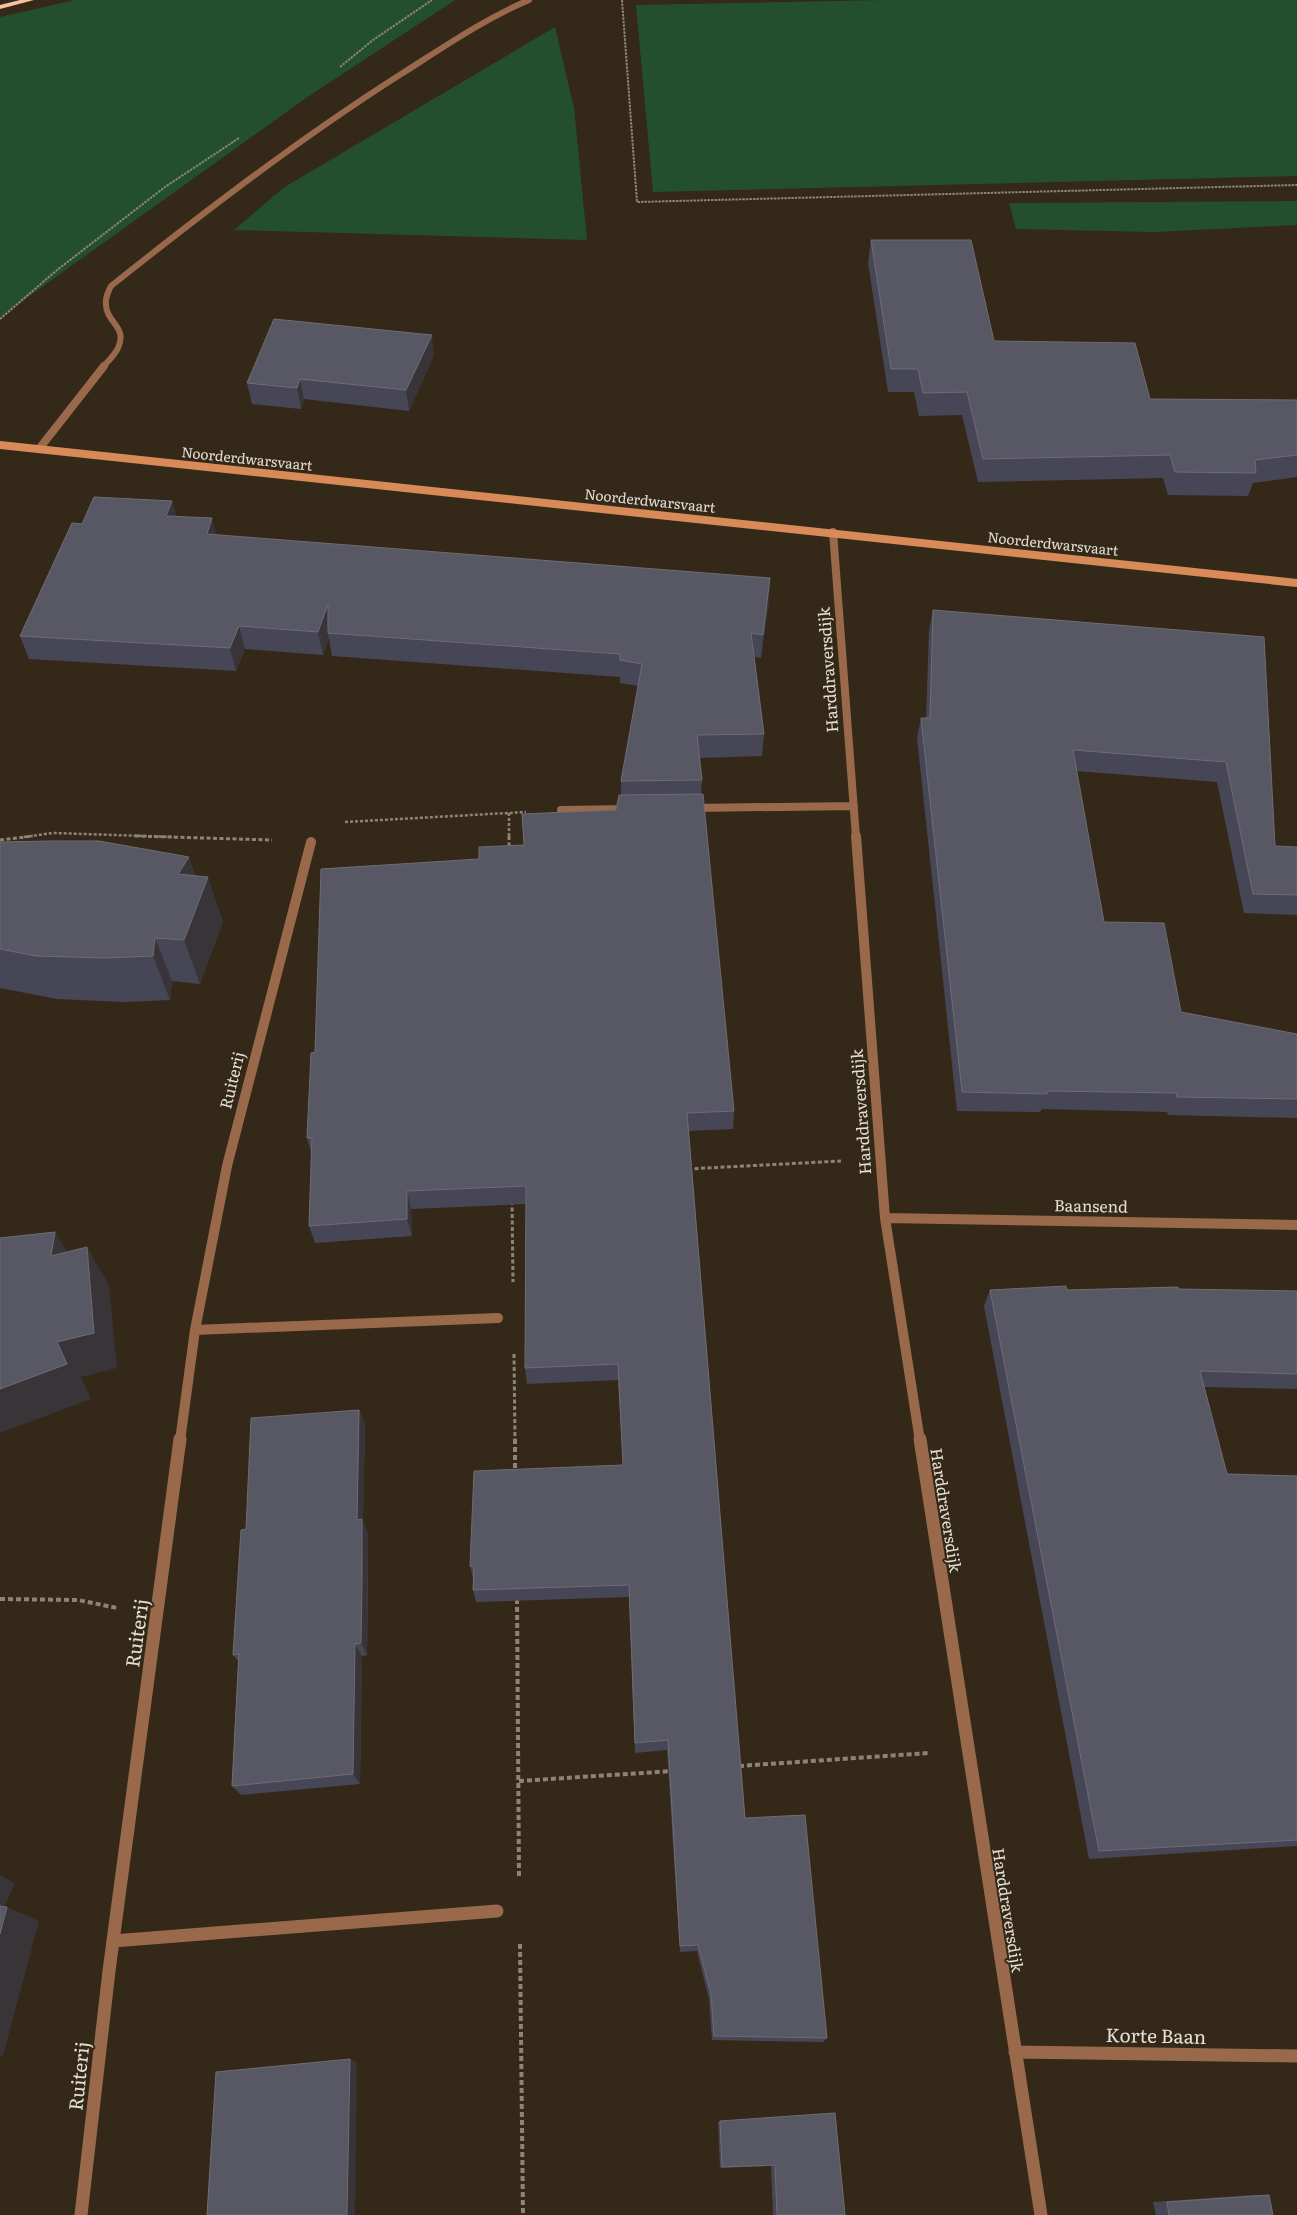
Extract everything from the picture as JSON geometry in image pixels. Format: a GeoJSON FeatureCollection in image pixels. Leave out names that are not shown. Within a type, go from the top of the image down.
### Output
{"type":"FeatureCollection","features":[{"type":"Feature","properties":{"kind":"highway"},"geometry":{"type":"LineString","coordinates":[[0,7],[30,0]]}},
{"type":"Feature","properties":{"kind":"main road","name":"Noorderdwarsvaart"},"geometry":{"type":"LineString","coordinates":[[0,445],[833,532],[1297,583]]}},
{"type":"Feature","properties":{"kind":"street"},"geometry":{"type":"LineString","coordinates":[[39,449],[118,348],[122,335],[116,322],[106,310],[106,301],[111,286],[197,216],[354,106],[504,10],[529,0]]}},
{"type":"Feature","properties":{"kind":"street","name":"Harddraversdijk"},"geometry":{"type":"LineString","coordinates":[[833,532],[885,1218],[1041,2215]]}},
{"type":"Feature","properties":{"kind":"street"},"geometry":{"type":"LineString","coordinates":[[678,808],[854,806]]}},
{"type":"Feature","properties":{"kind":"street"},"geometry":{"type":"LineString","coordinates":[[561,810],[639,809]]}},
{"type":"Feature","properties":{"kind":"street","name":"Ruiterij"},"geometry":{"type":"LineString","coordinates":[[81,2215],[113,1941],[195,1330],[227,1166],[311,842]]}},
{"type":"Feature","properties":{"kind":"street","name":"Baansend"},"geometry":{"type":"LineString","coordinates":[[885,1218],[1297,1225]]}},
{"type":"Feature","properties":{"kind":"street"},"geometry":{"type":"LineString","coordinates":[[195,1330],[498,1318]]}},
{"type":"Feature","properties":{"kind":"street"},"geometry":{"type":"LineString","coordinates":[[113,1941],[497,1911]]}},
{"type":"Feature","properties":{"kind":"street","name":"Korte Baan"},"geometry":{"type":"LineString","coordinates":[[1015,2052],[1297,2056]]}},
{"type":"Feature","properties":{"kind":"path"},"geometry":{"type":"LineString","coordinates":[[622,0],[637,202],[1297,185]]}},
{"type":"Feature","properties":{"kind":"path"},"geometry":{"type":"LineString","coordinates":[[509,813],[509,853]]}},
{"type":"Feature","properties":{"kind":"path"},"geometry":{"type":"LineString","coordinates":[[681,1169],[880,1159]]}},
{"type":"Feature","properties":{"kind":"path"},"geometry":{"type":"LineString","coordinates":[[512,1198],[513,1286]]}},
{"type":"Feature","properties":{"kind":"path"},"geometry":{"type":"LineString","coordinates":[[514,1345],[515,1474]]}},
{"type":"Feature","properties":{"kind":"path"},"geometry":{"type":"LineString","coordinates":[[516,1593],[520,1879]]}},
{"type":"Feature","properties":{"kind":"path"},"geometry":{"type":"LineString","coordinates":[[0,1599],[78,1600],[157,1616]]}},
{"type":"Feature","properties":{"kind":"path"},"geometry":{"type":"LineString","coordinates":[[733,1766],[968,1750]]}},
{"type":"Feature","properties":{"kind":"path"},"geometry":{"type":"LineString","coordinates":[[518,1781],[675,1770]]}},
{"type":"Feature","properties":{"kind":"path"},"geometry":{"type":"LineString","coordinates":[[520,1938],[523,2215]]}},
{"type":"Feature","properties":{"kind":"green space"},"geometry":{"type":"Polygon","coordinates":[[[75,0],[455,0],[306,98],[0,317],[0,17],[75,0]]]}},
{"type":"Feature","properties":{"kind":"green space"},"geometry":{"type":"Polygon","coordinates":[[[885,0],[1297,0],[1297,176],[653,192],[636,5],[885,0]]]}},
{"type":"Feature","properties":{"kind":"green space"},"geometry":{"type":"Polygon","coordinates":[[[555,27],[574,108],[587,240],[234,230],[283,188],[555,27]]]}},
{"type":"Feature","properties":{"kind":"green space"},"geometry":{"type":"Polygon","coordinates":[[[1297,201],[1297,225],[1155,232],[1016,229],[1009,203],[1297,201]]]}},
{"type":"Feature","properties":{"kind":"building"},"geometry":{"type":"Polygon","coordinates":[[[871,240],[971,240],[994,341],[1135,343],[1150,399],[1297,400],[1297,455],[1255,460],[1256,473],[1175,472],[1170,455],[983,459],[967,392],[923,393],[918,369],[891,369],[871,240]]]}},
{"type":"Feature","properties":{"kind":"building"},"geometry":{"type":"Polygon","coordinates":[[[274,319],[432,335],[406,390],[300,379],[297,388],[247,383],[274,319]]]}},
{"type":"Feature","properties":{"kind":"building"},"geometry":{"type":"Polygon","coordinates":[[[94,497],[172,501],[166,516],[212,518],[207,534],[770,578],[763,635],[751,633],[764,734],[697,735],[702,780],[621,781],[642,664],[620,660],[620,654],[328,633],[328,604],[318,632],[239,626],[230,648],[20,636],[72,523],[82,524],[94,497]]]}},
{"type":"Feature","properties":{"kind":"building"},"geometry":{"type":"Polygon","coordinates":[[[933,610],[1264,637],[1275,846],[1297,847],[1297,895],[1253,894],[1226,762],[1073,750],[1104,922],[1164,923],[1181,1012],[1297,1034],[1297,1099],[1177,1097],[1176,1093],[1047,1091],[1047,1094],[962,1092],[921,718],[930,718],[933,610]]]}},
{"type":"Feature","properties":{"kind":"building"},"geometry":{"type":"Polygon","coordinates":[[[703,794],[734,1111],[687,1113],[745,1818],[805,1815],[827,2038],[714,2036],[711,1994],[698,1945],[680,1946],[668,1740],[635,1743],[629,1585],[473,1590],[474,1566],[470,1566],[474,1471],[623,1465],[618,1364],[525,1368],[526,1186],[407,1191],[407,1219],[309,1226],[312,1138],[307,1138],[311,1053],[315,1052],[321,869],[479,859],[479,847],[524,845],[522,814],[616,810],[619,795],[703,794]]]}},
{"type":"Feature","properties":{"kind":"building"},"geometry":{"type":"Polygon","coordinates":[[[99,841],[189,857],[178,874],[208,877],[184,940],[155,938],[153,956],[106,958],[36,956],[0,949],[0,842],[99,841]]]}},
{"type":"Feature","properties":{"kind":"building"},"geometry":{"type":"Polygon","coordinates":[[[55,1232],[51,1256],[87,1247],[94,1333],[57,1342],[67,1364],[0,1389],[0,1238],[55,1232]]]}},
{"type":"Feature","properties":{"kind":"building"},"geometry":{"type":"Polygon","coordinates":[[[1066,1286],[1067,1290],[1178,1287],[1178,1289],[1297,1291],[1297,1374],[1200,1371],[1227,1474],[1297,1476],[1297,1840],[1099,1851],[990,1290],[1066,1286]]]}},
{"type":"Feature","properties":{"kind":"building"},"geometry":{"type":"Polygon","coordinates":[[[359,1410],[357,1520],[362,1519],[361,1643],[355,1644],[353,1774],[232,1786],[239,1654],[233,1655],[241,1530],[246,1529],[251,1418],[359,1410]]]}},
{"type":"Feature","properties":{"kind":"building"},"geometry":{"type":"Polygon","coordinates":[[[0,1906],[7,1907],[0,1934],[0,1906]]]}},
{"type":"Feature","properties":{"kind":"building"},"geometry":{"type":"Polygon","coordinates":[[[350,2059],[347,2215],[207,2215],[216,2072],[350,2059]]]}},
{"type":"Feature","properties":{"kind":"building"},"geometry":{"type":"Polygon","coordinates":[[[835,2113],[845,2215],[777,2215],[775,2165],[722,2167],[720,2121],[835,2113]]]}},
{"type":"Feature","properties":{"kind":"building"},"geometry":{"type":"Polygon","coordinates":[[[1269,2195],[1273,2215],[1169,2215],[1167,2202],[1269,2195]]]}}]}
